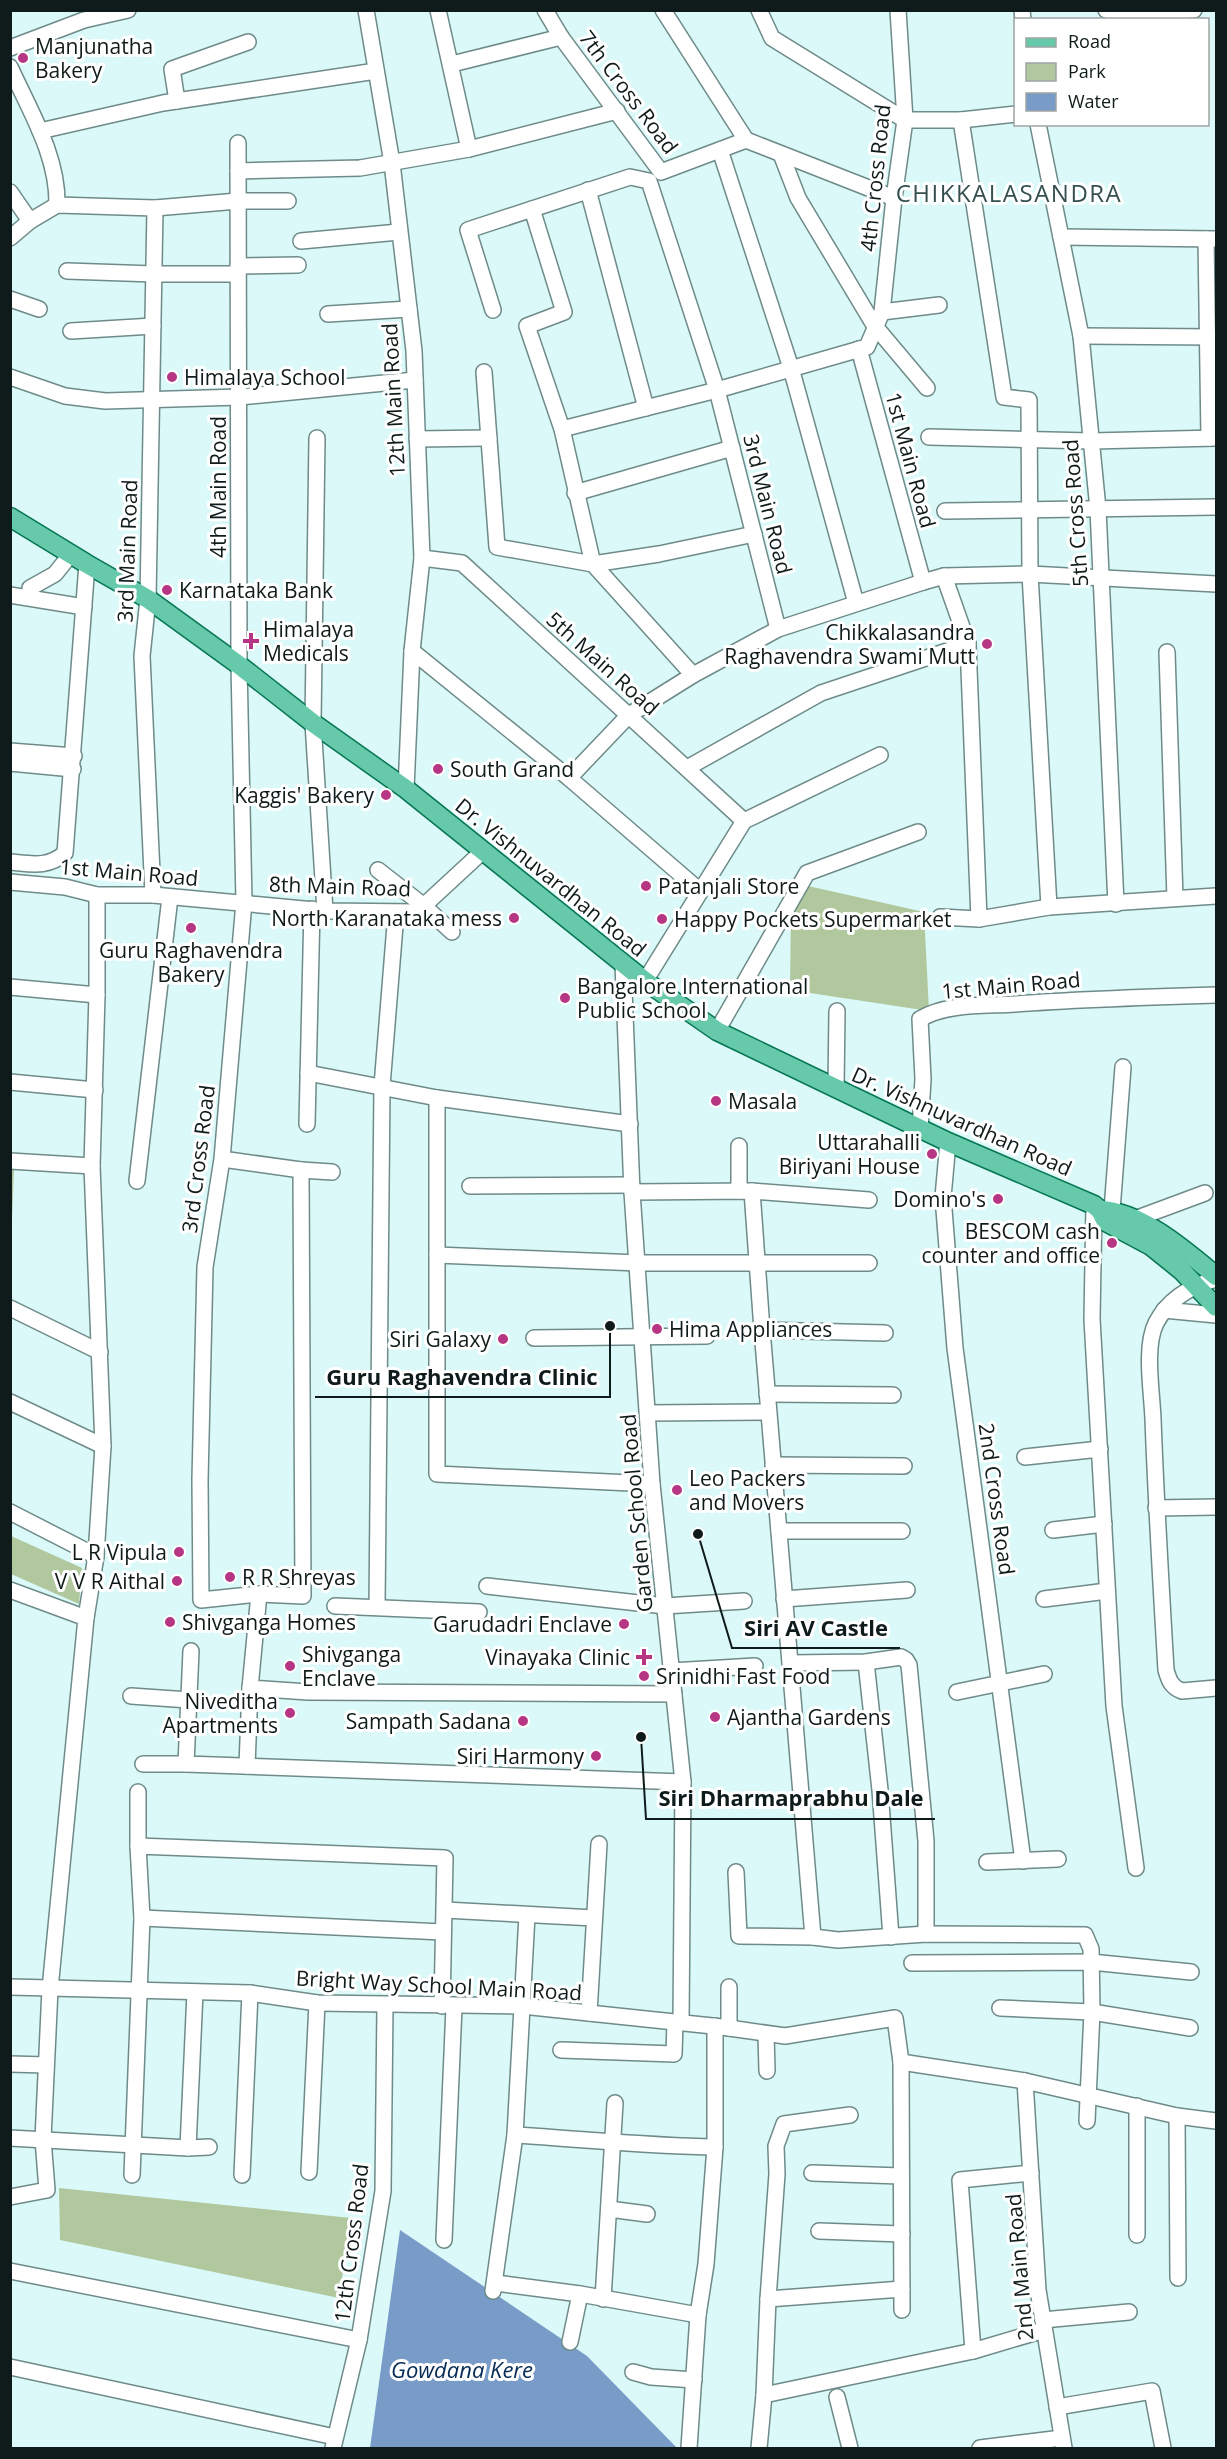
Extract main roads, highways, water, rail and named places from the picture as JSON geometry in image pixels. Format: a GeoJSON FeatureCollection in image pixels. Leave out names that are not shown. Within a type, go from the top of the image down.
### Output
{"type":"FeatureCollection","features":[{"type":"Feature","properties":{"kind":"main road","name":"Dr. Vishnuvardhan Road"},"geometry":{"type":"LineString","coordinates":[[10,517],[148,598],[313,723],[406,789],[623,964],[717,1031],[948,1142],[1135,1220],[1166,1237],[1216,1277]]}},
{"type":"Feature","properties":{"kind":"main road","name":"Dr. Vishnuvardhan Road"},"geometry":{"type":"LineString","coordinates":[[1102,1208],[1106,1222],[1151,1246],[1197,1285],[1216,1307]]}},
{"type":"Feature","properties":{"kind":"water","name":"Gowdana Kere"},"geometry":{"type":"Polygon","coordinates":[[[400,2230],[587,2356],[677,2448],[370,2448],[400,2230]]]}},
{"type":"Feature","properties":{"kind":"place","name":"Manjunatha Bakery"},"geometry":{"type":"Point","coordinates":[23,58]}},
{"type":"Feature","properties":{"kind":"place","name":"Himalaya School"},"geometry":{"type":"Point","coordinates":[172,377]}},
{"type":"Feature","properties":{"kind":"place","name":"Karnataka Bank"},"geometry":{"type":"Point","coordinates":[167,590]}},
{"type":"Feature","properties":{"kind":"place","name":"Himalaya Medicals"},"geometry":{"type":"Point","coordinates":[251,641]}},
{"type":"Feature","properties":{"kind":"place","name":"Chikkalasandra Raghavendra Swami Mutt"},"geometry":{"type":"Point","coordinates":[987,644]}},
{"type":"Feature","properties":{"kind":"place","name":"South Grand"},"geometry":{"type":"Point","coordinates":[438,769]}},
{"type":"Feature","properties":{"kind":"place","name":"Kaggis' Bakery"},"geometry":{"type":"Point","coordinates":[386,795]}},
{"type":"Feature","properties":{"kind":"place","name":"Patanjali Store"},"geometry":{"type":"Point","coordinates":[646,886]}},
{"type":"Feature","properties":{"kind":"place","name":"North Karanataka mess"},"geometry":{"type":"Point","coordinates":[514,918]}},
{"type":"Feature","properties":{"kind":"place","name":"Happy Pockets Supermarket"},"geometry":{"type":"Point","coordinates":[662,919]}},
{"type":"Feature","properties":{"kind":"place","name":"Guru Raghavendra Bakery"},"geometry":{"type":"Point","coordinates":[191,928]}},
{"type":"Feature","properties":{"kind":"place","name":"Bangalore International Public School"},"geometry":{"type":"Point","coordinates":[565,998]}},
{"type":"Feature","properties":{"kind":"place","name":"Masala"},"geometry":{"type":"Point","coordinates":[716,1101]}},
{"type":"Feature","properties":{"kind":"place","name":"Uttarahalli Biriyani House"},"geometry":{"type":"Point","coordinates":[932,1154]}},
{"type":"Feature","properties":{"kind":"place","name":"Domino's"},"geometry":{"type":"Point","coordinates":[998,1199]}},
{"type":"Feature","properties":{"kind":"place","name":"BESCOM cash counter and office"},"geometry":{"type":"Point","coordinates":[1112,1243]}},
{"type":"Feature","properties":{"kind":"place","name":"Guru Raghavendra Clinic"},"geometry":{"type":"Point","coordinates":[610,1326]}},
{"type":"Feature","properties":{"kind":"place","name":"Hima Appliances"},"geometry":{"type":"Point","coordinates":[657,1329]}},
{"type":"Feature","properties":{"kind":"place","name":"Siri Galaxy"},"geometry":{"type":"Point","coordinates":[503,1339]}},
{"type":"Feature","properties":{"kind":"place","name":"Leo Packers and Movers"},"geometry":{"type":"Point","coordinates":[677,1490]}},
{"type":"Feature","properties":{"kind":"place","name":"Siri AV Castle"},"geometry":{"type":"Point","coordinates":[698,1534]}},
{"type":"Feature","properties":{"kind":"place","name":"L R Vipula"},"geometry":{"type":"Point","coordinates":[179,1552]}},
{"type":"Feature","properties":{"kind":"place","name":"R R Shreyas"},"geometry":{"type":"Point","coordinates":[230,1577]}},
{"type":"Feature","properties":{"kind":"place","name":"V V R Aithal"},"geometry":{"type":"Point","coordinates":[177,1581]}},
{"type":"Feature","properties":{"kind":"place","name":"Shivganga Homes"},"geometry":{"type":"Point","coordinates":[170,1622]}},
{"type":"Feature","properties":{"kind":"place","name":"Garudadri Enclave"},"geometry":{"type":"Point","coordinates":[624,1624]}},
{"type":"Feature","properties":{"kind":"place","name":"Vinayaka Clinic"},"geometry":{"type":"Point","coordinates":[644,1657]}},
{"type":"Feature","properties":{"kind":"place","name":"Shivganga Enclave"},"geometry":{"type":"Point","coordinates":[290,1666]}},
{"type":"Feature","properties":{"kind":"place","name":"Srinidhi Fast Food"},"geometry":{"type":"Point","coordinates":[644,1676]}},
{"type":"Feature","properties":{"kind":"place","name":"Niveditha Apartments"},"geometry":{"type":"Point","coordinates":[290,1713]}},
{"type":"Feature","properties":{"kind":"place","name":"Ajantha Gardens"},"geometry":{"type":"Point","coordinates":[715,1717]}},
{"type":"Feature","properties":{"kind":"place","name":"Sampath Sadana"},"geometry":{"type":"Point","coordinates":[523,1721]}},
{"type":"Feature","properties":{"kind":"place","name":"Siri Dharmaprabhu Dale"},"geometry":{"type":"Point","coordinates":[641,1737]}},
{"type":"Feature","properties":{"kind":"place","name":"Siri Harmony"},"geometry":{"type":"Point","coordinates":[596,1756]}},
{"type":"Feature","properties":{"kind":"district","name":"CHIKKALASANDRA"},"geometry":{"type":"Point","coordinates":[1009,192]}}]}
